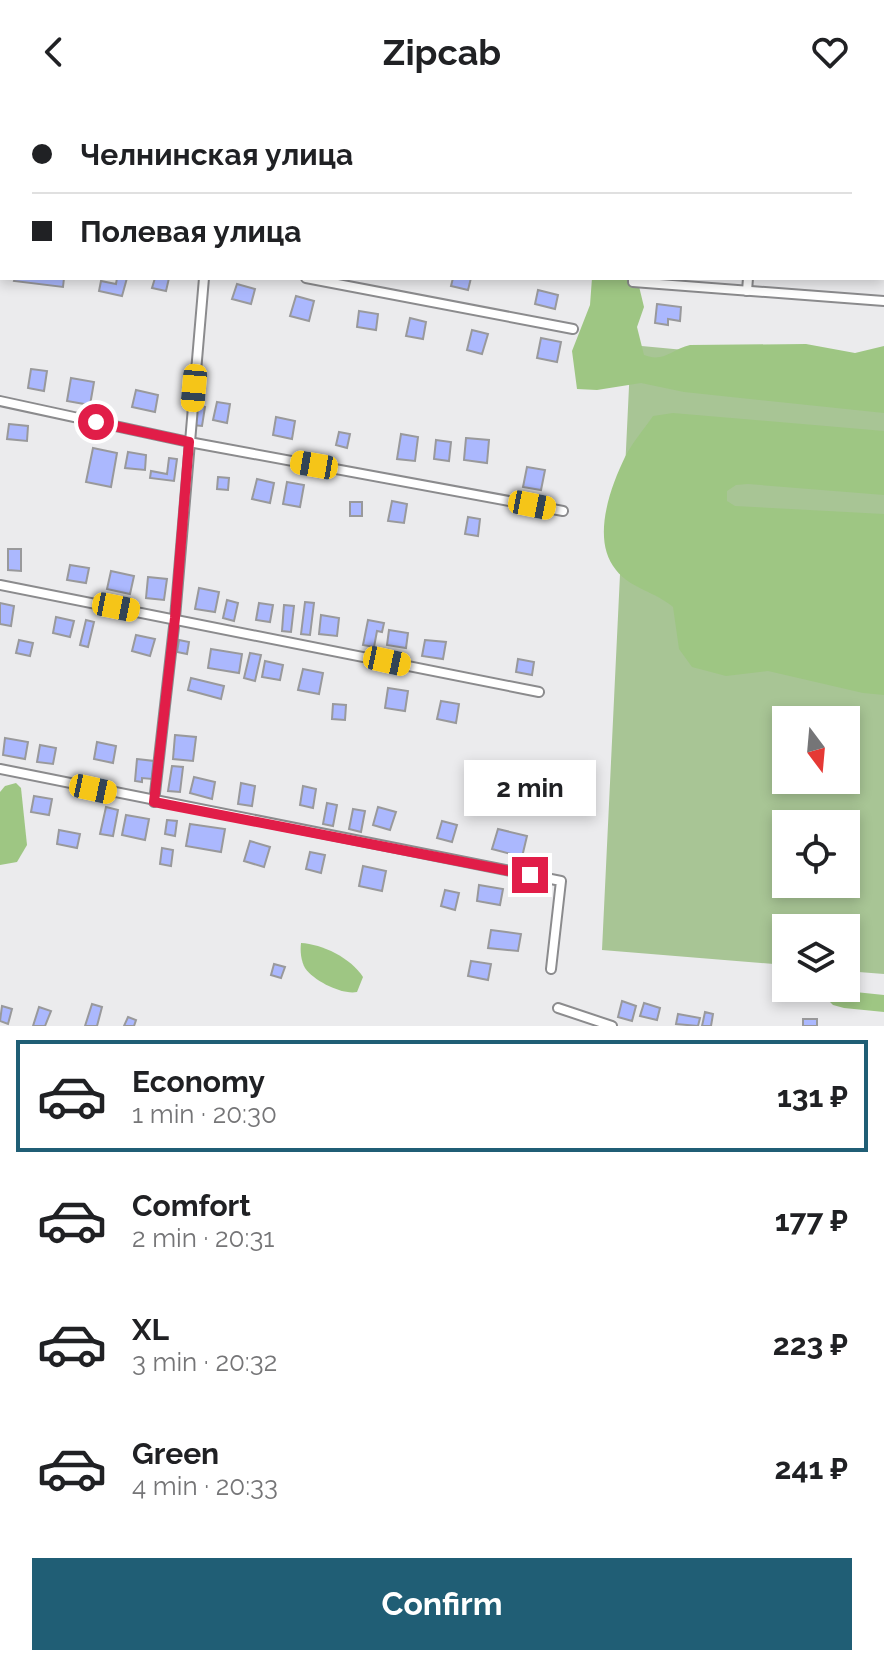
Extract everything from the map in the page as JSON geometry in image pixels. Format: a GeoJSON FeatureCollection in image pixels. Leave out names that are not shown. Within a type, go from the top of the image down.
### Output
{"type":"FeatureCollection","features":[{"type":"Feature","properties":{"kind":"street"},"geometry":{"type":"LineString","coordinates":[[154,802],[175,618],[204,280]]}},
{"type":"Feature","properties":{"kind":"street"},"geometry":{"type":"LineString","coordinates":[[316,280],[573,329]]}},
{"type":"Feature","properties":{"kind":"street"},"geometry":{"type":"LineString","coordinates":[[633,280],[884,301]]}},
{"type":"Feature","properties":{"kind":"street"},"geometry":{"type":"LineString","coordinates":[[747,291],[748,280]]}},
{"type":"Feature","properties":{"kind":"street"},"geometry":{"type":"LineString","coordinates":[[0,401],[189,442],[563,511]]}},
{"type":"Feature","properties":{"kind":"street"},"geometry":{"type":"LineString","coordinates":[[0,585],[539,692]]}},
{"type":"Feature","properties":{"kind":"street"},"geometry":{"type":"LineString","coordinates":[[0,769],[561,881],[551,969]]}},
{"type":"Feature","properties":{"kind":"street"},"geometry":{"type":"LineString","coordinates":[[558,1008],[612,1026]]}},
{"type":"Feature","properties":{"kind":"green space"},"geometry":{"type":"Polygon","coordinates":[[[592,280],[637,280],[644,307],[637,327],[644,355],[651,357],[663,356],[690,345],[806,344],[855,353],[884,346],[884,413],[684,392],[641,383],[597,390],[577,389],[572,351],[590,305],[592,280]]]}},
{"type":"Feature","properties":{"kind":"green space"},"geometry":{"type":"Polygon","coordinates":[[[631,345],[884,369],[884,974],[860,972],[860,914],[772,914],[772,964],[602,950],[631,345]]]}},
{"type":"Feature","properties":{"kind":"green space"},"geometry":{"type":"Polygon","coordinates":[[[673,413],[884,431],[884,495],[748,484],[736,485],[727,491],[727,501],[735,506],[884,514],[884,695],[768,671],[726,676],[692,667],[679,649],[673,607],[629,582],[616,570],[609,558],[604,529],[609,498],[619,470],[653,416],[673,413]]]}},
{"type":"Feature","properties":{"kind":"green space"},"geometry":{"type":"Polygon","coordinates":[[[16,783],[21,788],[27,845],[17,862],[0,865],[0,792],[5,786],[16,783]]]}},
{"type":"Feature","properties":{"kind":"green space"},"geometry":{"type":"Polygon","coordinates":[[[301,943],[327,949],[358,970],[363,977],[357,992],[336,989],[309,973],[303,962],[301,943]]]}},
{"type":"Feature","properties":{"kind":"green space"},"geometry":{"type":"Polygon","coordinates":[[[860,992],[884,995],[884,1012],[833,1005],[830,1002],[860,1002],[860,992]]]}},
{"type":"Feature","properties":{"kind":"building"},"geometry":{"type":"Polygon","coordinates":[[[14,280],[64,280],[63,287],[14,280]]]}},
{"type":"Feature","properties":{"kind":"building"},"geometry":{"type":"Polygon","coordinates":[[[117,280],[126,280],[122,296],[99,291],[101,281],[116,284],[117,280]]]}},
{"type":"Feature","properties":{"kind":"building"},"geometry":{"type":"Polygon","coordinates":[[[154,280],[169,280],[166,291],[152,288],[154,280]]]}},
{"type":"Feature","properties":{"kind":"building"},"geometry":{"type":"Polygon","coordinates":[[[452,280],[470,280],[468,290],[451,286],[452,280]]]}},
{"type":"Feature","properties":{"kind":"building"},"geometry":{"type":"Polygon","coordinates":[[[237,284],[255,289],[251,304],[232,299],[237,284]]]}},
{"type":"Feature","properties":{"kind":"building"},"geometry":{"type":"Polygon","coordinates":[[[538,290],[558,295],[555,309],[535,304],[538,290]]]}},
{"type":"Feature","properties":{"kind":"building"},"geometry":{"type":"Polygon","coordinates":[[[296,296],[314,301],[309,321],[290,316],[296,296]]]}},
{"type":"Feature","properties":{"kind":"building"},"geometry":{"type":"Polygon","coordinates":[[[657,304],[681,307],[680,321],[668,319],[668,325],[655,323],[657,304]]]}},
{"type":"Feature","properties":{"kind":"building"},"geometry":{"type":"Polygon","coordinates":[[[359,311],[378,314],[376,330],[357,327],[359,311]]]}},
{"type":"Feature","properties":{"kind":"building"},"geometry":{"type":"Polygon","coordinates":[[[410,318],[426,322],[423,339],[406,336],[410,318]]]}},
{"type":"Feature","properties":{"kind":"building"},"geometry":{"type":"Polygon","coordinates":[[[472,330],[488,334],[482,354],[467,350],[472,330]]]}},
{"type":"Feature","properties":{"kind":"building"},"geometry":{"type":"Polygon","coordinates":[[[541,338],[561,342],[557,362],[537,358],[541,338]]]}},
{"type":"Feature","properties":{"kind":"building"},"geometry":{"type":"Polygon","coordinates":[[[31,369],[47,371],[44,391],[28,388],[31,369]]]}},
{"type":"Feature","properties":{"kind":"building"},"geometry":{"type":"Polygon","coordinates":[[[71,378],[94,382],[90,405],[67,401],[71,378]]]}},
{"type":"Feature","properties":{"kind":"building"},"geometry":{"type":"Polygon","coordinates":[[[136,390],[158,395],[155,412],[132,407],[136,390]]]}},
{"type":"Feature","properties":{"kind":"building"},"geometry":{"type":"Polygon","coordinates":[[[217,402],[230,404],[227,423],[213,420],[217,402]]]}},
{"type":"Feature","properties":{"kind":"building"},"geometry":{"type":"Polygon","coordinates":[[[196,405],[205,407],[202,426],[193,425],[196,405]]]}},
{"type":"Feature","properties":{"kind":"building"},"geometry":{"type":"Polygon","coordinates":[[[276,417],[295,421],[292,439],[273,435],[276,417]]]}},
{"type":"Feature","properties":{"kind":"building"},"geometry":{"type":"Polygon","coordinates":[[[9,424],[28,426],[27,441],[7,439],[9,424]]]}},
{"type":"Feature","properties":{"kind":"building"},"geometry":{"type":"Polygon","coordinates":[[[339,432],[350,434],[347,448],[336,445],[339,432]]]}},
{"type":"Feature","properties":{"kind":"building"},"geometry":{"type":"Polygon","coordinates":[[[401,434],[418,437],[415,461],[397,459],[401,434]]]}},
{"type":"Feature","properties":{"kind":"building"},"geometry":{"type":"Polygon","coordinates":[[[466,438],[489,440],[487,463],[464,460],[466,438]]]}},
{"type":"Feature","properties":{"kind":"building"},"geometry":{"type":"Polygon","coordinates":[[[436,440],[451,442],[449,461],[434,459],[436,440]]]}},
{"type":"Feature","properties":{"kind":"building"},"geometry":{"type":"Polygon","coordinates":[[[93,448],[117,453],[111,487],[86,482],[93,448]]]}},
{"type":"Feature","properties":{"kind":"building"},"geometry":{"type":"Polygon","coordinates":[[[128,452],[146,455],[145,470],[125,468],[128,452]]]}},
{"type":"Feature","properties":{"kind":"building"},"geometry":{"type":"Polygon","coordinates":[[[169,458],[177,459],[174,481],[150,478],[151,471],[167,474],[169,458]]]}},
{"type":"Feature","properties":{"kind":"building"},"geometry":{"type":"Polygon","coordinates":[[[527,467],[545,470],[541,490],[523,487],[527,467]]]}},
{"type":"Feature","properties":{"kind":"building"},"geometry":{"type":"Polygon","coordinates":[[[218,477],[229,478],[228,490],[217,489],[218,477]]]}},
{"type":"Feature","properties":{"kind":"building"},"geometry":{"type":"Polygon","coordinates":[[[257,479],[274,483],[270,503],[252,499],[257,479]]]}},
{"type":"Feature","properties":{"kind":"building"},"geometry":{"type":"Polygon","coordinates":[[[287,482],[304,485],[300,507],[283,504],[287,482]]]}},
{"type":"Feature","properties":{"kind":"building"},"geometry":{"type":"Polygon","coordinates":[[[392,501],[407,504],[404,523],[388,521],[392,501]]]}},
{"type":"Feature","properties":{"kind":"building"},"geometry":{"type":"Polygon","coordinates":[[[350,502],[362,502],[362,516],[350,516],[350,502]]]}},
{"type":"Feature","properties":{"kind":"building"},"geometry":{"type":"Polygon","coordinates":[[[468,517],[480,519],[478,536],[465,534],[468,517]]]}},
{"type":"Feature","properties":{"kind":"building"},"geometry":{"type":"Polygon","coordinates":[[[8,549],[21,549],[21,571],[8,570],[8,549]]]}},
{"type":"Feature","properties":{"kind":"building"},"geometry":{"type":"Polygon","coordinates":[[[70,565],[89,568],[86,583],[67,580],[70,565]]]}},
{"type":"Feature","properties":{"kind":"building"},"geometry":{"type":"Polygon","coordinates":[[[111,571],[134,576],[130,594],[107,589],[111,571]]]}},
{"type":"Feature","properties":{"kind":"building"},"geometry":{"type":"Polygon","coordinates":[[[148,577],[167,579],[164,600],[146,598],[148,577]]]}},
{"type":"Feature","properties":{"kind":"building"},"geometry":{"type":"Polygon","coordinates":[[[199,588],[219,592],[215,612],[195,609],[199,588]]]}},
{"type":"Feature","properties":{"kind":"building"},"geometry":{"type":"Polygon","coordinates":[[[227,600],[238,603],[234,621],[223,618],[227,600]]]}},
{"type":"Feature","properties":{"kind":"building"},"geometry":{"type":"Polygon","coordinates":[[[305,602],[314,603],[310,635],[301,634],[305,602]]]}},
{"type":"Feature","properties":{"kind":"building"},"geometry":{"type":"Polygon","coordinates":[[[0,603],[14,606],[11,626],[0,624],[0,603]]]}},
{"type":"Feature","properties":{"kind":"building"},"geometry":{"type":"Polygon","coordinates":[[[259,603],[273,605],[270,622],[256,620],[259,603]]]}},
{"type":"Feature","properties":{"kind":"building"},"geometry":{"type":"Polygon","coordinates":[[[284,605],[294,606],[291,632],[282,631],[284,605]]]}},
{"type":"Feature","properties":{"kind":"building"},"geometry":{"type":"Polygon","coordinates":[[[321,615],[339,618],[337,636],[319,634],[321,615]]]}},
{"type":"Feature","properties":{"kind":"building"},"geometry":{"type":"Polygon","coordinates":[[[56,617],[74,621],[70,637],[53,633],[56,617]]]}},
{"type":"Feature","properties":{"kind":"building"},"geometry":{"type":"Polygon","coordinates":[[[86,620],[94,622],[88,647],[80,645],[86,620]]]}},
{"type":"Feature","properties":{"kind":"building"},"geometry":{"type":"Polygon","coordinates":[[[368,620],[384,623],[382,632],[377,631],[374,647],[363,645],[368,620]]]}},
{"type":"Feature","properties":{"kind":"building"},"geometry":{"type":"Polygon","coordinates":[[[389,630],[408,633],[406,648],[387,645],[389,630]]]}},
{"type":"Feature","properties":{"kind":"building"},"geometry":{"type":"Polygon","coordinates":[[[136,635],[155,639],[150,656],[132,651],[136,635]]]}},
{"type":"Feature","properties":{"kind":"building"},"geometry":{"type":"Polygon","coordinates":[[[19,640],[33,643],[30,656],[16,653],[19,640]]]}},
{"type":"Feature","properties":{"kind":"building"},"geometry":{"type":"Polygon","coordinates":[[[179,640],[189,642],[187,654],[177,652],[179,640]]]}},
{"type":"Feature","properties":{"kind":"building"},"geometry":{"type":"Polygon","coordinates":[[[425,640],[446,642],[443,659],[422,656],[425,640]]]}},
{"type":"Feature","properties":{"kind":"building"},"geometry":{"type":"Polygon","coordinates":[[[211,649],[242,654],[239,673],[208,668],[211,649]]]}},
{"type":"Feature","properties":{"kind":"building"},"geometry":{"type":"Polygon","coordinates":[[[250,653],[261,655],[255,681],[244,678],[250,653]]]}},
{"type":"Feature","properties":{"kind":"building"},"geometry":{"type":"Polygon","coordinates":[[[518,659],[534,662],[532,675],[516,672],[518,659]]]}},
{"type":"Feature","properties":{"kind":"building"},"geometry":{"type":"Polygon","coordinates":[[[265,661],[283,665],[280,680],[262,677],[265,661]]]}},
{"type":"Feature","properties":{"kind":"building"},"geometry":{"type":"Polygon","coordinates":[[[303,669],[323,673],[319,694],[298,690],[303,669]]]}},
{"type":"Feature","properties":{"kind":"building"},"geometry":{"type":"Polygon","coordinates":[[[191,678],[224,686],[221,699],[188,690],[191,678]]]}},
{"type":"Feature","properties":{"kind":"building"},"geometry":{"type":"Polygon","coordinates":[[[388,688],[408,691],[405,711],[385,708],[388,688]]]}},
{"type":"Feature","properties":{"kind":"building"},"geometry":{"type":"Polygon","coordinates":[[[441,701],[459,704],[456,723],[437,719],[441,701]]]}},
{"type":"Feature","properties":{"kind":"building"},"geometry":{"type":"Polygon","coordinates":[[[333,704],[346,705],[345,720],[332,719],[333,704]]]}},
{"type":"Feature","properties":{"kind":"building"},"geometry":{"type":"Polygon","coordinates":[[[175,735],[196,737],[193,761],[173,759],[175,735]]]}},
{"type":"Feature","properties":{"kind":"building"},"geometry":{"type":"Polygon","coordinates":[[[5,738],[28,742],[25,759],[3,755],[5,738]]]}},
{"type":"Feature","properties":{"kind":"building"},"geometry":{"type":"Polygon","coordinates":[[[97,742],[116,746],[113,763],[94,759],[97,742]]]}},
{"type":"Feature","properties":{"kind":"building"},"geometry":{"type":"Polygon","coordinates":[[[40,745],[56,748],[53,764],[37,762],[40,745]]]}},
{"type":"Feature","properties":{"kind":"building"},"geometry":{"type":"Polygon","coordinates":[[[137,759],[154,761],[152,779],[135,781],[137,759]]]}},
{"type":"Feature","properties":{"kind":"building"},"geometry":{"type":"Polygon","coordinates":[[[172,766],[183,767],[180,792],[168,791],[172,766]]]}},
{"type":"Feature","properties":{"kind":"building"},"geometry":{"type":"Polygon","coordinates":[[[194,777],[215,782],[212,799],[190,793],[194,777]]]}},
{"type":"Feature","properties":{"kind":"building"},"geometry":{"type":"Polygon","coordinates":[[[241,783],[255,786],[252,806],[238,804],[241,783]]]}},
{"type":"Feature","properties":{"kind":"building"},"geometry":{"type":"Polygon","coordinates":[[[303,786],[316,789],[313,808],[300,805],[303,786]]]}},
{"type":"Feature","properties":{"kind":"building"},"geometry":{"type":"Polygon","coordinates":[[[34,796],[52,799],[49,815],[31,812],[34,796]]]}},
{"type":"Feature","properties":{"kind":"building"},"geometry":{"type":"Polygon","coordinates":[[[327,803],[337,805],[333,826],[323,824],[327,803]]]}},
{"type":"Feature","properties":{"kind":"building"},"geometry":{"type":"Polygon","coordinates":[[[106,807],[118,810],[113,836],[100,834],[106,807]]]}},
{"type":"Feature","properties":{"kind":"building"},"geometry":{"type":"Polygon","coordinates":[[[378,807],[396,812],[390,830],[373,825],[378,807]]]}},
{"type":"Feature","properties":{"kind":"building"},"geometry":{"type":"Polygon","coordinates":[[[353,809],[365,811],[361,832],[349,829],[353,809]]]}},
{"type":"Feature","properties":{"kind":"building"},"geometry":{"type":"Polygon","coordinates":[[[126,815],[149,819],[145,840],[122,835],[126,815]]]}},
{"type":"Feature","properties":{"kind":"building"},"geometry":{"type":"Polygon","coordinates":[[[167,820],[177,821],[175,836],[165,834],[167,820]]]}},
{"type":"Feature","properties":{"kind":"building"},"geometry":{"type":"Polygon","coordinates":[[[442,821],[457,825],[452,842],[437,838],[442,821]]]}},
{"type":"Feature","properties":{"kind":"building"},"geometry":{"type":"Polygon","coordinates":[[[190,824],[225,829],[221,852],[186,846],[190,824]]]}},
{"type":"Feature","properties":{"kind":"building"},"geometry":{"type":"Polygon","coordinates":[[[498,829],[527,836],[522,857],[492,849],[498,829]]]}},
{"type":"Feature","properties":{"kind":"building"},"geometry":{"type":"Polygon","coordinates":[[[59,830],[80,834],[77,848],[57,844],[59,830]]]}},
{"type":"Feature","properties":{"kind":"building"},"geometry":{"type":"Polygon","coordinates":[[[250,841],[270,847],[264,867],[244,861],[250,841]]]}},
{"type":"Feature","properties":{"kind":"building"},"geometry":{"type":"Polygon","coordinates":[[[162,848],[173,850],[171,866],[160,864],[162,848]]]}},
{"type":"Feature","properties":{"kind":"building"},"geometry":{"type":"Polygon","coordinates":[[[310,852],[325,855],[321,873],[306,869],[310,852]]]}},
{"type":"Feature","properties":{"kind":"building"},"geometry":{"type":"Polygon","coordinates":[[[363,866],[386,871],[382,891],[359,886],[363,866]]]}},
{"type":"Feature","properties":{"kind":"building"},"geometry":{"type":"Polygon","coordinates":[[[479,885],[503,889],[500,905],[477,901],[479,885]]]}},
{"type":"Feature","properties":{"kind":"building"},"geometry":{"type":"Polygon","coordinates":[[[445,890],[459,893],[455,910],[441,906],[445,890]]]}},
{"type":"Feature","properties":{"kind":"building"},"geometry":{"type":"Polygon","coordinates":[[[491,930],[521,934],[518,951],[488,948],[491,930]]]}},
{"type":"Feature","properties":{"kind":"building"},"geometry":{"type":"Polygon","coordinates":[[[471,961],[491,964],[488,980],[468,976],[471,961]]]}},
{"type":"Feature","properties":{"kind":"building"},"geometry":{"type":"Polygon","coordinates":[[[274,964],[285,967],[281,978],[271,975],[274,964]]]}},
{"type":"Feature","properties":{"kind":"building"},"geometry":{"type":"Polygon","coordinates":[[[622,1001],[636,1006],[632,1021],[618,1017],[622,1001]]]}},
{"type":"Feature","properties":{"kind":"building"},"geometry":{"type":"Polygon","coordinates":[[[644,1003],[660,1008],[657,1020],[640,1016],[644,1003]]]}},
{"type":"Feature","properties":{"kind":"building"},"geometry":{"type":"Polygon","coordinates":[[[92,1004],[102,1007],[97,1026],[85,1026],[92,1004]]]}},
{"type":"Feature","properties":{"kind":"building"},"geometry":{"type":"Polygon","coordinates":[[[2,1006],[12,1009],[8,1024],[0,1021],[2,1006]]]}},
{"type":"Feature","properties":{"kind":"building"},"geometry":{"type":"Polygon","coordinates":[[[39,1007],[51,1011],[45,1026],[33,1026],[39,1007]]]}},
{"type":"Feature","properties":{"kind":"building"},"geometry":{"type":"Polygon","coordinates":[[[705,1012],[713,1014],[711,1026],[702,1026],[705,1012]]]}},
{"type":"Feature","properties":{"kind":"building"},"geometry":{"type":"Polygon","coordinates":[[[678,1014],[700,1018],[698,1026],[676,1024],[678,1014]]]}},
{"type":"Feature","properties":{"kind":"building"},"geometry":{"type":"Polygon","coordinates":[[[128,1017],[136,1020],[134,1026],[124,1026],[128,1017]]]}},
{"type":"Feature","properties":{"kind":"building"},"geometry":{"type":"Polygon","coordinates":[[[803,1019],[817,1019],[817,1026],[803,1026],[803,1019]]]}},
{"type":"Feature","properties":{"kind":"route"},"geometry":{"type":"LineString","coordinates":[[96,422],[189,442],[175,618],[154,802],[530,875]]}}]}
